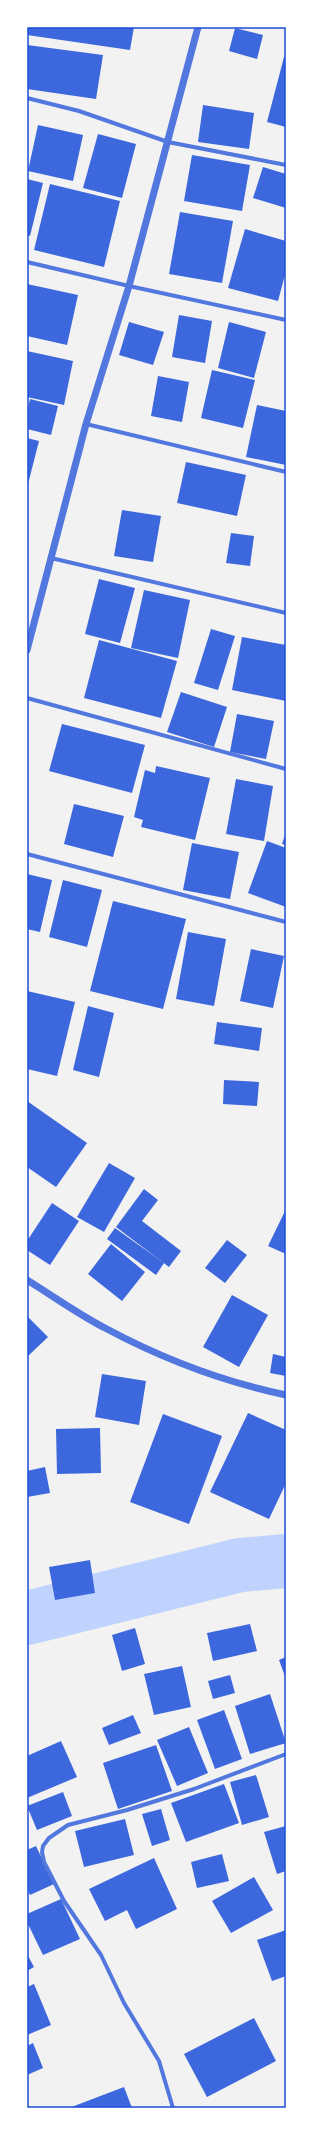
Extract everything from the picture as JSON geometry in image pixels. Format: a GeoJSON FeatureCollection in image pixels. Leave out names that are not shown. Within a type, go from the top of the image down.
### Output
{"type":"FeatureCollection","features":[{"type":"Feature","properties":{"kind":"street"},"geometry":{"type":"LineString","coordinates":[[27,650],[86,424],[129,286],[198,27]]}},
{"type":"Feature","properties":{"kind":"street"},"geometry":{"type":"LineString","coordinates":[[27,98],[79,111],[168,142],[286,164]]}},
{"type":"Feature","properties":{"kind":"street"},"geometry":{"type":"LineString","coordinates":[[27,262],[286,320]]}},
{"type":"Feature","properties":{"kind":"street"},"geometry":{"type":"LineString","coordinates":[[86,424],[286,472]]}},
{"type":"Feature","properties":{"kind":"street"},"geometry":{"type":"LineString","coordinates":[[51,558],[286,613]]}},
{"type":"Feature","properties":{"kind":"street"},"geometry":{"type":"LineString","coordinates":[[27,698],[286,769]]}},
{"type":"Feature","properties":{"kind":"street"},"geometry":{"type":"LineString","coordinates":[[27,854],[286,922]]}},
{"type":"Feature","properties":{"kind":"street"},"geometry":{"type":"LineString","coordinates":[[27,1280],[105,1328],[196,1369],[257,1389],[286,1396]]}},
{"type":"Feature","properties":{"kind":"street"},"geometry":{"type":"LineString","coordinates":[[173,2108],[159,2061],[124,2003],[101,1955],[64,1901],[44,1862],[42,1852],[43,1846],[49,1838],[68,1825],[127,1810],[194,1789],[286,1754]]}},
{"type":"Feature","properties":{"kind":"building"},"geometry":{"type":"Polygon","coordinates":[[[27,27],[134,27],[130,50],[27,35],[27,27]]]}},
{"type":"Feature","properties":{"kind":"building"},"geometry":{"type":"Polygon","coordinates":[[[235,28],[263,35],[257,59],[229,51],[235,28]]]}},
{"type":"Feature","properties":{"kind":"building"},"geometry":{"type":"Polygon","coordinates":[[[27,45],[103,55],[96,99],[27,89],[27,45]]]}},
{"type":"Feature","properties":{"kind":"building"},"geometry":{"type":"Polygon","coordinates":[[[284,57],[286,57],[286,127],[267,122],[284,57]]]}},
{"type":"Feature","properties":{"kind":"building"},"geometry":{"type":"Polygon","coordinates":[[[203,105],[254,113],[249,149],[198,142],[203,105]]]}},
{"type":"Feature","properties":{"kind":"building"},"geometry":{"type":"Polygon","coordinates":[[[38,125],[83,135],[73,181],[28,171],[38,125]]]}},
{"type":"Feature","properties":{"kind":"building"},"geometry":{"type":"Polygon","coordinates":[[[98,134],[136,144],[122,198],[83,188],[98,134]]]}},
{"type":"Feature","properties":{"kind":"building"},"geometry":{"type":"Polygon","coordinates":[[[192,155],[250,165],[242,211],[184,201],[192,155]]]}},
{"type":"Feature","properties":{"kind":"building"},"geometry":{"type":"Polygon","coordinates":[[[263,167],[286,174],[286,208],[253,198],[263,167]]]}},
{"type":"Feature","properties":{"kind":"building"},"geometry":{"type":"Polygon","coordinates":[[[27,179],[43,183],[30,236],[27,235],[27,179]]]}},
{"type":"Feature","properties":{"kind":"building"},"geometry":{"type":"Polygon","coordinates":[[[50,184],[120,201],[104,267],[34,250],[50,184]]]}},
{"type":"Feature","properties":{"kind":"building"},"geometry":{"type":"Polygon","coordinates":[[[180,212],[233,221],[222,283],[169,274],[180,212]]]}},
{"type":"Feature","properties":{"kind":"building"},"geometry":{"type":"Polygon","coordinates":[[[245,229],[286,241],[286,271],[278,301],[228,288],[245,229]]]}},
{"type":"Feature","properties":{"kind":"building"},"geometry":{"type":"Polygon","coordinates":[[[27,284],[78,295],[67,345],[27,336],[27,284]]]}},
{"type":"Feature","properties":{"kind":"building"},"geometry":{"type":"Polygon","coordinates":[[[179,315],[212,321],[205,363],[172,357],[179,315]]]}},
{"type":"Feature","properties":{"kind":"building"},"geometry":{"type":"Polygon","coordinates":[[[129,322],[164,332],[153,365],[119,355],[129,322]]]}},
{"type":"Feature","properties":{"kind":"building"},"geometry":{"type":"Polygon","coordinates":[[[229,322],[266,332],[254,378],[218,368],[229,322]]]}},
{"type":"Feature","properties":{"kind":"building"},"geometry":{"type":"Polygon","coordinates":[[[27,351],[73,361],[64,405],[27,397],[27,351]]]}},
{"type":"Feature","properties":{"kind":"building"},"geometry":{"type":"Polygon","coordinates":[[[212,370],[255,380],[243,428],[201,418],[212,370]]]}},
{"type":"Feature","properties":{"kind":"building"},"geometry":{"type":"Polygon","coordinates":[[[158,376],[189,382],[182,422],[151,416],[158,376]]]}},
{"type":"Feature","properties":{"kind":"building"},"geometry":{"type":"Polygon","coordinates":[[[30,399],[58,406],[51,435],[27,429],[27,412],[30,399]]]}},
{"type":"Feature","properties":{"kind":"building"},"geometry":{"type":"Polygon","coordinates":[[[257,405],[286,411],[286,465],[246,457],[257,405]]]}},
{"type":"Feature","properties":{"kind":"building"},"geometry":{"type":"Polygon","coordinates":[[[27,438],[39,441],[28,484],[27,484],[27,438]]]}},
{"type":"Feature","properties":{"kind":"building"},"geometry":{"type":"Polygon","coordinates":[[[186,462],[246,475],[237,516],[177,503],[186,462]]]}},
{"type":"Feature","properties":{"kind":"building"},"geometry":{"type":"Polygon","coordinates":[[[122,510],[161,516],[153,562],[114,556],[122,510]]]}},
{"type":"Feature","properties":{"kind":"building"},"geometry":{"type":"Polygon","coordinates":[[[231,533],[254,536],[250,566],[226,563],[231,533]]]}},
{"type":"Feature","properties":{"kind":"building"},"geometry":{"type":"Polygon","coordinates":[[[99,579],[135,588],[120,643],[85,634],[99,579]]]}},
{"type":"Feature","properties":{"kind":"building"},"geometry":{"type":"Polygon","coordinates":[[[144,590],[190,600],[178,658],[131,648],[144,590]]]}},
{"type":"Feature","properties":{"kind":"building"},"geometry":{"type":"Polygon","coordinates":[[[211,629],[235,636],[218,690],[194,683],[211,629]]]}},
{"type":"Feature","properties":{"kind":"building"},"geometry":{"type":"Polygon","coordinates":[[[242,637],[286,645],[286,701],[232,690],[242,637]]]}},
{"type":"Feature","properties":{"kind":"building"},"geometry":{"type":"Polygon","coordinates":[[[99,640],[177,661],[161,718],[84,698],[99,640]]]}},
{"type":"Feature","properties":{"kind":"building"},"geometry":{"type":"Polygon","coordinates":[[[181,692],[227,707],[214,747],[167,732],[181,692]]]}},
{"type":"Feature","properties":{"kind":"building"},"geometry":{"type":"Polygon","coordinates":[[[237,714],[274,721],[266,759],[230,752],[237,714]]]}},
{"type":"Feature","properties":{"kind":"building"},"geometry":{"type":"Polygon","coordinates":[[[62,724],[145,745],[132,793],[49,771],[62,724]]]}},
{"type":"Feature","properties":{"kind":"building"},"geometry":{"type":"Polygon","coordinates":[[[156,766],[210,778],[195,840],[141,827],[143,820],[134,817],[145,770],[155,773],[156,766]]]}},
{"type":"Feature","properties":{"kind":"building"},"geometry":{"type":"Polygon","coordinates":[[[236,779],[273,786],[264,841],[226,834],[236,779]]]}},
{"type":"Feature","properties":{"kind":"building"},"geometry":{"type":"Polygon","coordinates":[[[74,804],[124,816],[113,857],[64,844],[74,804]]]}},
{"type":"Feature","properties":{"kind":"building"},"geometry":{"type":"Polygon","coordinates":[[[286,832],[286,845],[282,844],[286,832]]]}},
{"type":"Feature","properties":{"kind":"building"},"geometry":{"type":"Polygon","coordinates":[[[267,841],[286,848],[286,907],[248,893],[267,841]]]}},
{"type":"Feature","properties":{"kind":"building"},"geometry":{"type":"Polygon","coordinates":[[[192,843],[239,852],[230,899],[183,890],[192,843]]]}},
{"type":"Feature","properties":{"kind":"building"},"geometry":{"type":"Polygon","coordinates":[[[27,874],[52,880],[40,932],[27,929],[27,874]]]}},
{"type":"Feature","properties":{"kind":"building"},"geometry":{"type":"Polygon","coordinates":[[[63,880],[102,890],[87,947],[49,937],[63,880]]]}},
{"type":"Feature","properties":{"kind":"building"},"geometry":{"type":"Polygon","coordinates":[[[113,901],[186,919],[163,1009],[90,991],[113,901]]]}},
{"type":"Feature","properties":{"kind":"building"},"geometry":{"type":"Polygon","coordinates":[[[188,932],[226,939],[214,1006],[176,999],[188,932]]]}},
{"type":"Feature","properties":{"kind":"building"},"geometry":{"type":"Polygon","coordinates":[[[251,949],[284,956],[273,1008],[240,1001],[251,949]]]}},
{"type":"Feature","properties":{"kind":"building"},"geometry":{"type":"Polygon","coordinates":[[[27,991],[75,1002],[57,1076],[27,1069],[27,991]]]}},
{"type":"Feature","properties":{"kind":"building"},"geometry":{"type":"Polygon","coordinates":[[[88,1006],[114,1013],[99,1077],[73,1070],[88,1006]]]}},
{"type":"Feature","properties":{"kind":"building"},"geometry":{"type":"Polygon","coordinates":[[[217,1022],[262,1028],[259,1051],[214,1044],[217,1022]]]}},
{"type":"Feature","properties":{"kind":"building"},"geometry":{"type":"Polygon","coordinates":[[[224,1080],[259,1082],[257,1106],[223,1104],[224,1080]]]}},
{"type":"Feature","properties":{"kind":"building"},"geometry":{"type":"Polygon","coordinates":[[[27,1101],[87,1143],[56,1187],[27,1167],[27,1101]]]}},
{"type":"Feature","properties":{"kind":"building"},"geometry":{"type":"Polygon","coordinates":[[[109,1163],[135,1178],[104,1232],[77,1217],[109,1163]]]}},
{"type":"Feature","properties":{"kind":"building"},"geometry":{"type":"Polygon","coordinates":[[[144,1189],[158,1200],[142,1221],[181,1251],[169,1267],[116,1227],[144,1189]]]}},
{"type":"Feature","properties":{"kind":"building"},"geometry":{"type":"Polygon","coordinates":[[[52,1203],[79,1221],[50,1265],[27,1250],[27,1241],[52,1203]]]}},
{"type":"Feature","properties":{"kind":"building"},"geometry":{"type":"Polygon","coordinates":[[[286,1209],[286,1254],[268,1246],[286,1209]]]}},
{"type":"Feature","properties":{"kind":"building"},"geometry":{"type":"Polygon","coordinates":[[[115,1228],[164,1263],[156,1275],[107,1239],[115,1228]]]}},
{"type":"Feature","properties":{"kind":"building"},"geometry":{"type":"Polygon","coordinates":[[[227,1240],[247,1255],[225,1283],[205,1268],[227,1240]]]}},
{"type":"Feature","properties":{"kind":"building"},"geometry":{"type":"Polygon","coordinates":[[[111,1244],[145,1272],[122,1301],[88,1274],[111,1244]]]}},
{"type":"Feature","properties":{"kind":"building"},"geometry":{"type":"Polygon","coordinates":[[[232,1295],[268,1315],[239,1367],[203,1347],[232,1295]]]}},
{"type":"Feature","properties":{"kind":"building"},"geometry":{"type":"Polygon","coordinates":[[[27,1316],[48,1337],[27,1357],[27,1316]]]}},
{"type":"Feature","properties":{"kind":"building"},"geometry":{"type":"Polygon","coordinates":[[[273,1354],[286,1357],[286,1376],[270,1373],[273,1354]]]}},
{"type":"Feature","properties":{"kind":"building"},"geometry":{"type":"Polygon","coordinates":[[[102,1374],[146,1381],[139,1425],[95,1417],[102,1374]]]}},
{"type":"Feature","properties":{"kind":"building"},"geometry":{"type":"Polygon","coordinates":[[[248,1413],[286,1430],[286,1483],[269,1519],[210,1492],[248,1413]]]}},
{"type":"Feature","properties":{"kind":"building"},"geometry":{"type":"Polygon","coordinates":[[[163,1414],[222,1436],[189,1524],[130,1502],[163,1414]]]}},
{"type":"Feature","properties":{"kind":"building"},"geometry":{"type":"Polygon","coordinates":[[[100,1428],[101,1473],[57,1474],[56,1429],[100,1428]]]}},
{"type":"Feature","properties":{"kind":"building"},"geometry":{"type":"Polygon","coordinates":[[[45,1467],[50,1493],[27,1497],[27,1471],[45,1467]]]}},
{"type":"Feature","properties":{"kind":"building"},"geometry":{"type":"Polygon","coordinates":[[[90,1560],[95,1593],[55,1600],[49,1567],[90,1560]]]}},
{"type":"Feature","properties":{"kind":"building"},"geometry":{"type":"Polygon","coordinates":[[[250,1624],[257,1651],[213,1661],[207,1633],[250,1624]]]}},
{"type":"Feature","properties":{"kind":"building"},"geometry":{"type":"Polygon","coordinates":[[[135,1628],[145,1664],[122,1671],[112,1635],[135,1628]]]}},
{"type":"Feature","properties":{"kind":"building"},"geometry":{"type":"Polygon","coordinates":[[[286,1657],[286,1679],[279,1660],[286,1657]]]}},
{"type":"Feature","properties":{"kind":"building"},"geometry":{"type":"Polygon","coordinates":[[[182,1666],[191,1707],[154,1715],[144,1674],[182,1666]]]}},
{"type":"Feature","properties":{"kind":"building"},"geometry":{"type":"Polygon","coordinates":[[[230,1675],[235,1693],[213,1699],[208,1681],[230,1675]]]}},
{"type":"Feature","properties":{"kind":"building"},"geometry":{"type":"Polygon","coordinates":[[[270,1694],[286,1743],[250,1754],[235,1706],[270,1694]]]}},
{"type":"Feature","properties":{"kind":"building"},"geometry":{"type":"Polygon","coordinates":[[[224,1710],[242,1759],[215,1769],[197,1720],[224,1710]]]}},
{"type":"Feature","properties":{"kind":"building"},"geometry":{"type":"Polygon","coordinates":[[[133,1715],[141,1733],[109,1745],[102,1728],[133,1715]]]}},
{"type":"Feature","properties":{"kind":"building"},"geometry":{"type":"Polygon","coordinates":[[[189,1727],[208,1773],[177,1786],[157,1740],[189,1727]]]}},
{"type":"Feature","properties":{"kind":"building"},"geometry":{"type":"Polygon","coordinates":[[[61,1741],[77,1777],[27,1798],[27,1756],[61,1741]]]}},
{"type":"Feature","properties":{"kind":"building"},"geometry":{"type":"Polygon","coordinates":[[[156,1745],[172,1791],[118,1809],[103,1763],[156,1745]]]}},
{"type":"Feature","properties":{"kind":"building"},"geometry":{"type":"Polygon","coordinates":[[[256,1775],[269,1817],[242,1825],[230,1782],[256,1775]]]}},
{"type":"Feature","properties":{"kind":"building"},"geometry":{"type":"Polygon","coordinates":[[[224,1784],[239,1823],[186,1842],[171,1803],[224,1784]]]}},
{"type":"Feature","properties":{"kind":"building"},"geometry":{"type":"Polygon","coordinates":[[[63,1792],[72,1816],[37,1830],[27,1806],[63,1792]]]}},
{"type":"Feature","properties":{"kind":"building"},"geometry":{"type":"Polygon","coordinates":[[[161,1809],[170,1840],[152,1846],[142,1814],[161,1809]]]}},
{"type":"Feature","properties":{"kind":"building"},"geometry":{"type":"Polygon","coordinates":[[[125,1819],[134,1855],[84,1867],[75,1831],[125,1819]]]}},
{"type":"Feature","properties":{"kind":"building"},"geometry":{"type":"Polygon","coordinates":[[[286,1826],[286,1871],[277,1874],[264,1832],[286,1826]]]}},
{"type":"Feature","properties":{"kind":"building"},"geometry":{"type":"Polygon","coordinates":[[[36,1846],[54,1884],[30,1895],[27,1889],[27,1850],[36,1846]]]}},
{"type":"Feature","properties":{"kind":"building"},"geometry":{"type":"Polygon","coordinates":[[[222,1854],[229,1881],[197,1888],[191,1862],[222,1854]]]}},
{"type":"Feature","properties":{"kind":"building"},"geometry":{"type":"Polygon","coordinates":[[[154,1858],[177,1909],[136,1929],[127,1910],[105,1921],[89,1889],[154,1858]]]}},
{"type":"Feature","properties":{"kind":"building"},"geometry":{"type":"Polygon","coordinates":[[[254,1877],[273,1910],[231,1933],[212,1901],[254,1877]]]}},
{"type":"Feature","properties":{"kind":"building"},"geometry":{"type":"Polygon","coordinates":[[[61,1899],[80,1939],[43,1955],[27,1922],[27,1914],[61,1899]]]}},
{"type":"Feature","properties":{"kind":"building"},"geometry":{"type":"Polygon","coordinates":[[[286,1930],[286,1976],[272,1981],[257,1940],[286,1930]]]}},
{"type":"Feature","properties":{"kind":"building"},"geometry":{"type":"Polygon","coordinates":[[[27,1954],[34,1967],[27,1971],[27,1954]]]}},
{"type":"Feature","properties":{"kind":"building"},"geometry":{"type":"Polygon","coordinates":[[[34,1984],[51,2025],[27,2035],[27,1987],[34,1984]]]}},
{"type":"Feature","properties":{"kind":"building"},"geometry":{"type":"Polygon","coordinates":[[[254,2018],[276,2061],[207,2097],[184,2054],[254,2018]]]}},
{"type":"Feature","properties":{"kind":"building"},"geometry":{"type":"Polygon","coordinates":[[[33,2043],[43,2068],[27,2075],[27,2046],[33,2043]]]}},
{"type":"Feature","properties":{"kind":"building"},"geometry":{"type":"Polygon","coordinates":[[[124,2087],[132,2108],[69,2108],[124,2087]]]}},
{"type":"Feature","properties":{"kind":"waterway"},"geometry":{"type":"LineString","coordinates":[[27,1618],[240,1565],[286,1561]]}}]}
